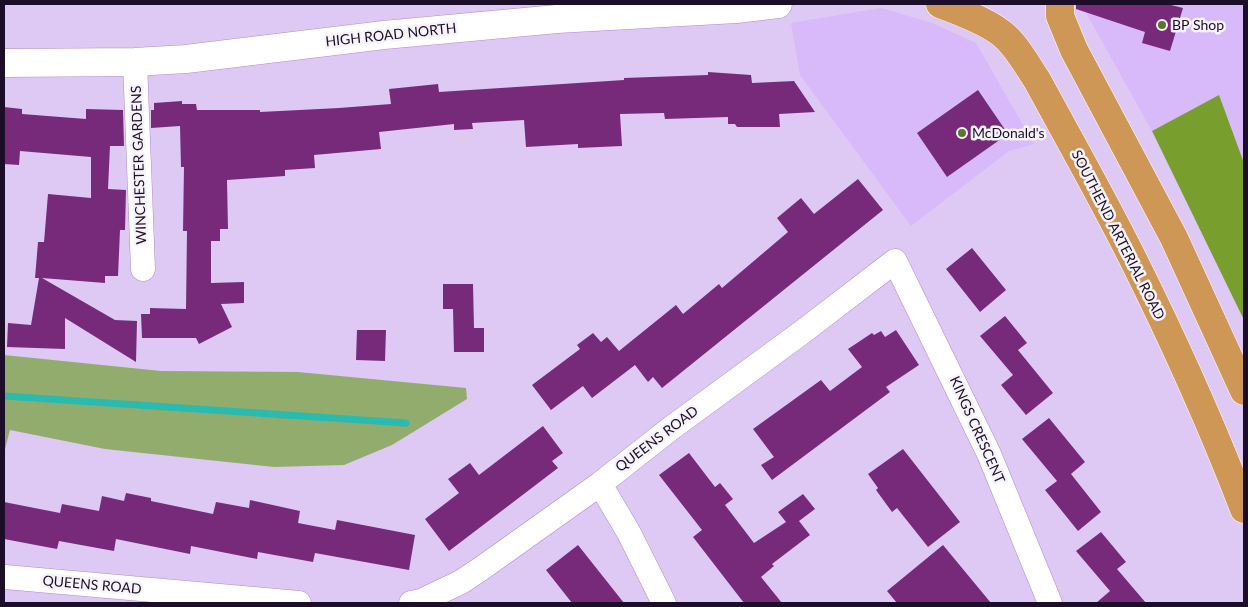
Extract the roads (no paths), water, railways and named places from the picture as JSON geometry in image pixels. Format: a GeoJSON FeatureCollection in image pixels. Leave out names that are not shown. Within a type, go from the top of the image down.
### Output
{"type":"FeatureCollection","features":[{"type":"Feature","properties":{"kind":"highway","name":"SOUTHEND ARTERIAL ROAD"},"geometry":{"type":"LineString","coordinates":[[940,4],[966,14],[1002,33],[1020,54],[1037,80],[1131,256],[1218,441],[1244,509]]}},
{"type":"Feature","properties":{"kind":"highway"},"geometry":{"type":"LineString","coordinates":[[1060,4],[1060,16],[1074,50],[1174,238],[1244,391]]}},
{"type":"Feature","properties":{"kind":"street","name":"HIGH ROAD NORTH"},"geometry":{"type":"LineString","coordinates":[[4,64],[135,62],[186,59],[384,35],[557,19],[778,4]]}},
{"type":"Feature","properties":{"kind":"street","name":"WINCHESTER GARDENS"},"geometry":{"type":"LineString","coordinates":[[135,62],[143,269]]}},
{"type":"Feature","properties":{"kind":"street","name":"QUEENS ROAD"},"geometry":{"type":"LineString","coordinates":[[411,603],[422,601],[461,582],[600,484],[670,429],[802,333],[895,261]]}},
{"type":"Feature","properties":{"kind":"street","name":"KINGS CRESCENT"},"geometry":{"type":"LineString","coordinates":[[895,261],[989,454],[1050,603]]}},
{"type":"Feature","properties":{"kind":"street"},"geometry":{"type":"LineString","coordinates":[[600,484],[629,533],[664,603]]}},
{"type":"Feature","properties":{"kind":"street","name":"QUEENS ROAD"},"geometry":{"type":"LineString","coordinates":[[5,578],[299,603]]}},
{"type":"Feature","properties":{"kind":"waterway"},"geometry":{"type":"LineString","coordinates":[[4,396],[406,423]]}},
{"type":"Feature","properties":{"kind":"place","name":"BP Shop"},"geometry":{"type":"Point","coordinates":[1162,25]}},
{"type":"Feature","properties":{"kind":"place","name":"McDonald's"},"geometry":{"type":"Point","coordinates":[962,133]}}]}
